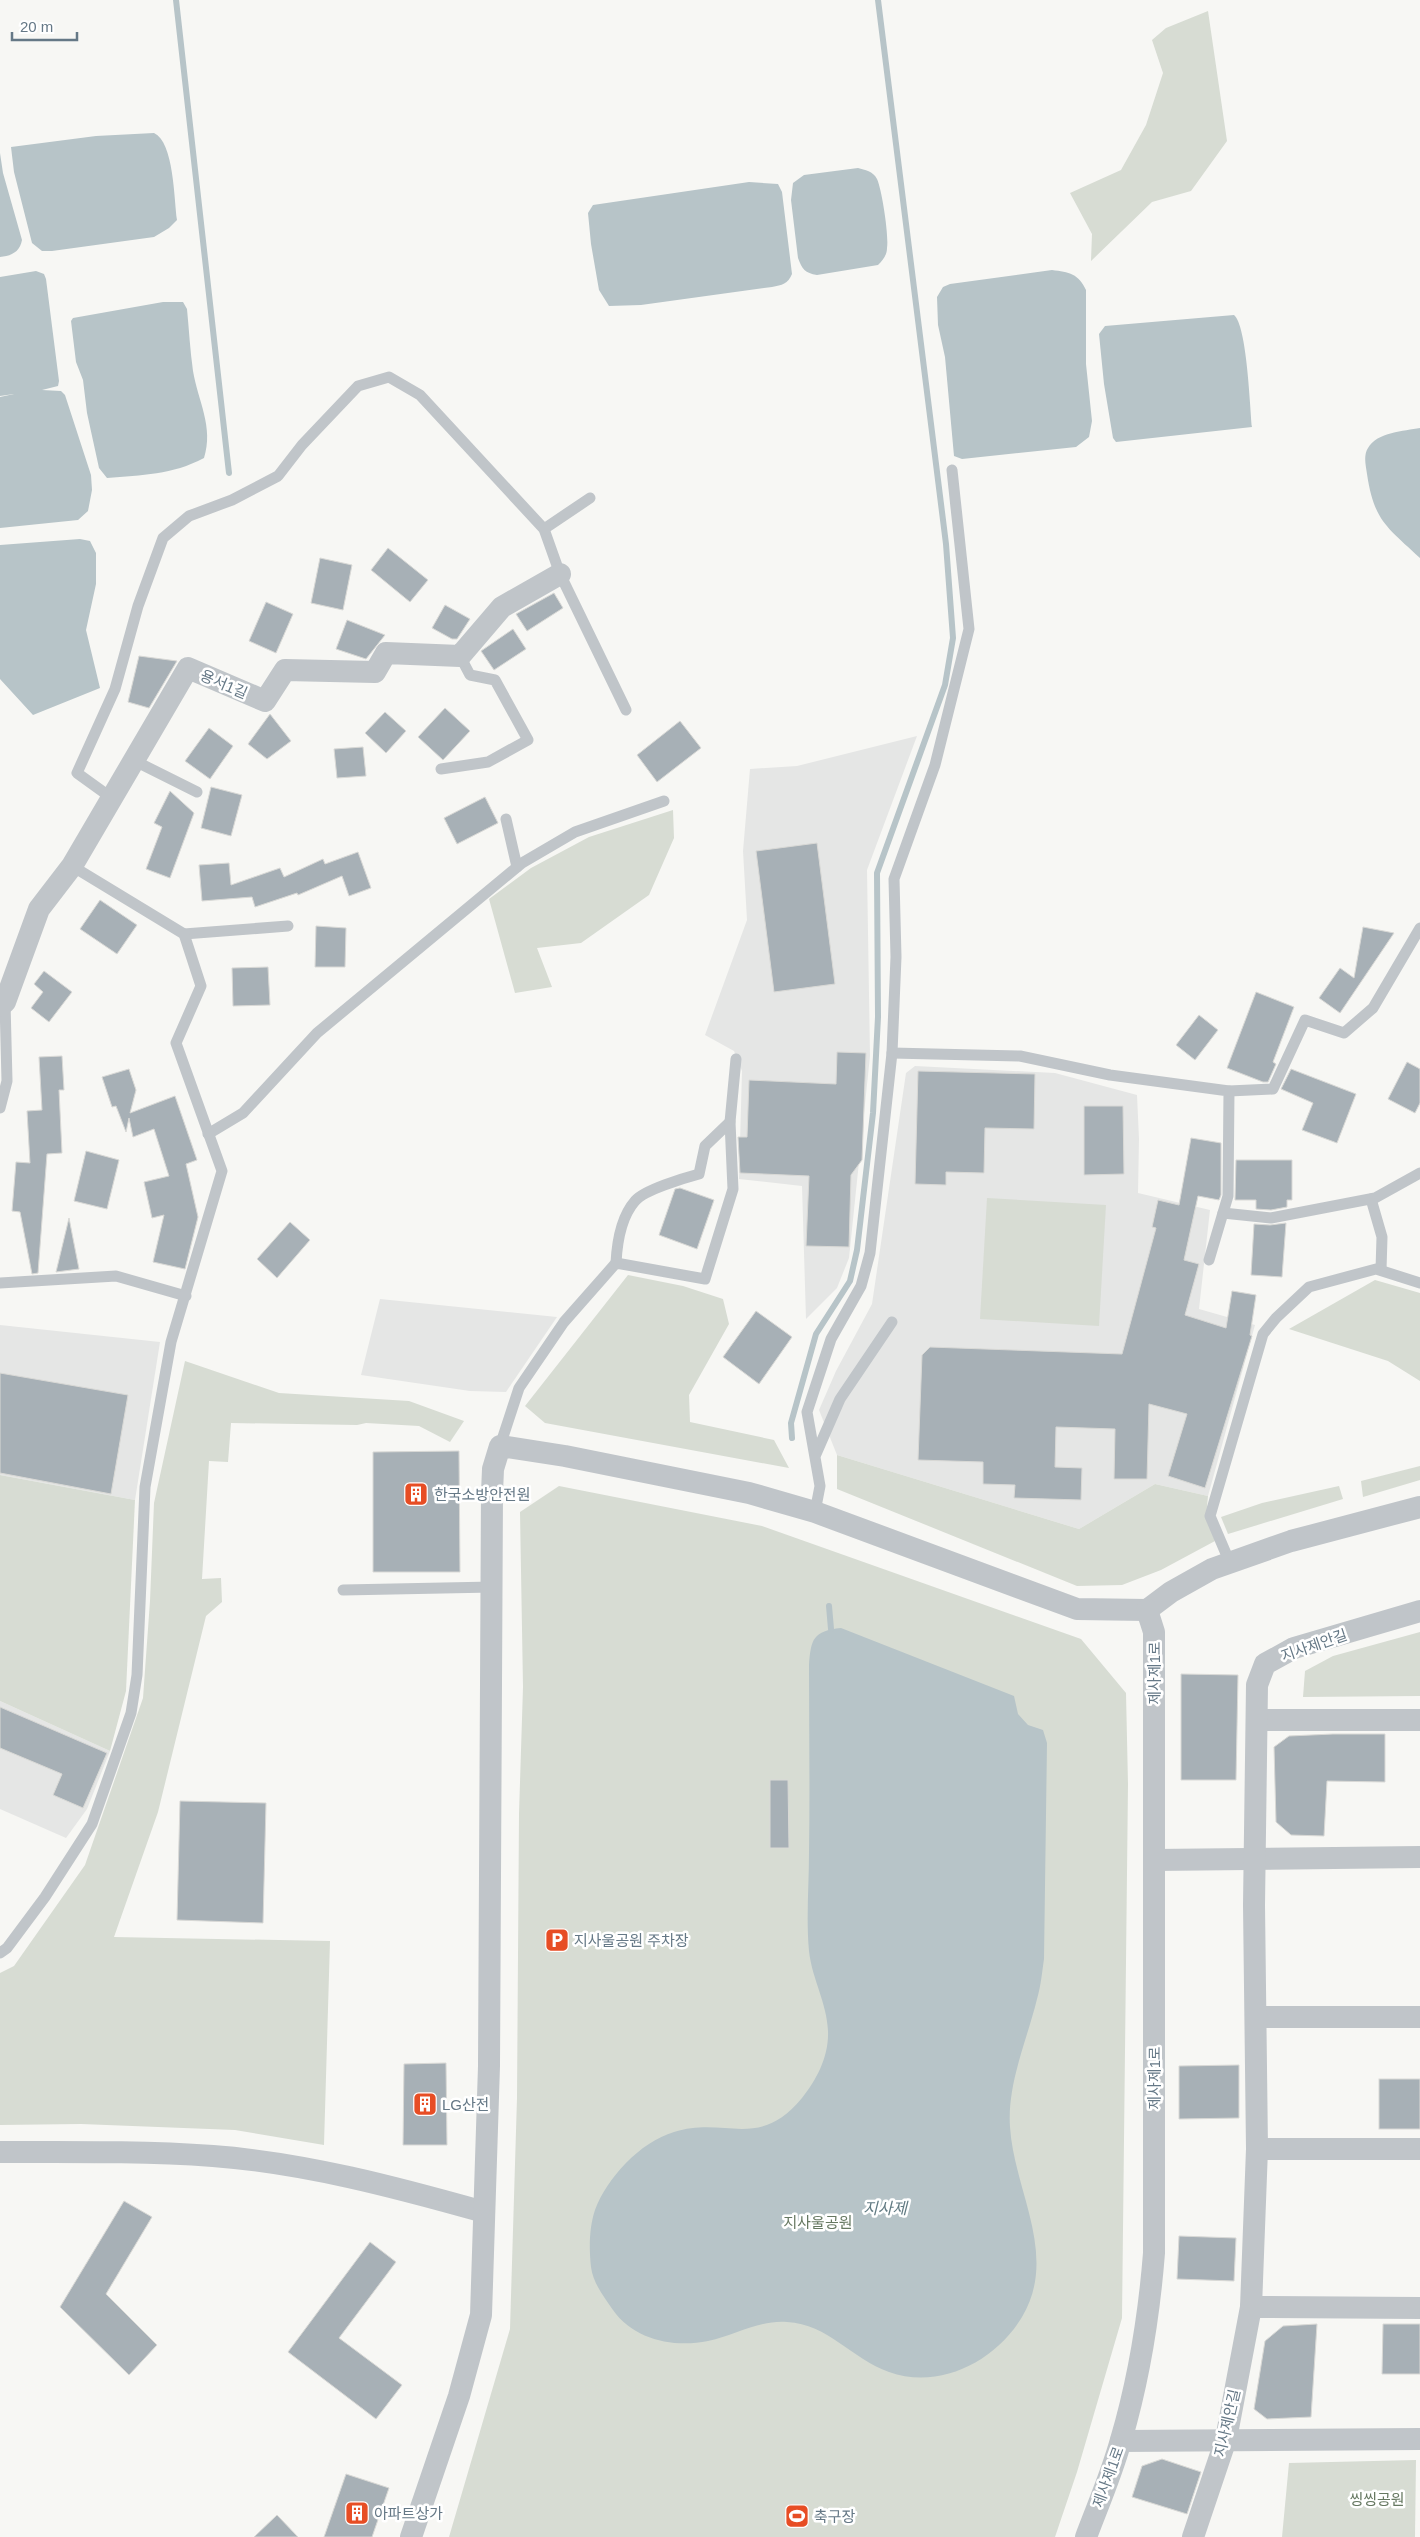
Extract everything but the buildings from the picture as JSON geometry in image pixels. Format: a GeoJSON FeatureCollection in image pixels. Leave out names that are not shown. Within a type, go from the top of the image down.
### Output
{"type":"FeatureCollection","features":[{"type":"Feature","properties":{"kind":"street"},"geometry":{"type":"LineString","coordinates":[[460,656],[502,607],[560,574]]}},
{"type":"Feature","properties":{"kind":"street","name":"용서1길"},"geometry":{"type":"LineString","coordinates":[[2,1004],[39,909],[72,866],[188,668],[265,701],[285,670],[375,672],[386,653],[460,656]]}},
{"type":"Feature","properties":{"kind":"street"},"geometry":{"type":"LineString","coordinates":[[411,2537],[460,2396],[481,2315],[489,2066],[493,1588],[492,1469],[500,1446],[565,1456],[749,1493],[815,1512],[1077,1609],[1147,1610],[1182,1586],[1212,1569],[1291,1542],[1420,1507]]}},
{"type":"Feature","properties":{"kind":"street","name":"제사제1로"},"geometry":{"type":"LineString","coordinates":[[1086,2537],[1121,2441],[1143,2347],[1151,2295],[1154,2252],[1154,1632],[1147,1610]]}},
{"type":"Feature","properties":{"kind":"street","name":"지사제안길"},"geometry":{"type":"LineString","coordinates":[[1193,2537],[1226,2438],[1251,2307],[1257,2149],[1254,1858],[1257,1685],[1265,1664],[1294,1648],[1420,1611]]}},
{"type":"Feature","properties":{"kind":"street"},"geometry":{"type":"LineString","coordinates":[[1257,1720],[1420,1720]]}},
{"type":"Feature","properties":{"kind":"street"},"geometry":{"type":"LineString","coordinates":[[1154,1860],[1420,1858]]}},
{"type":"Feature","properties":{"kind":"street"},"geometry":{"type":"LineString","coordinates":[[1256,2016],[1420,2017]]}},
{"type":"Feature","properties":{"kind":"street"},"geometry":{"type":"LineString","coordinates":[[1257,2149],[1420,2149]]}},
{"type":"Feature","properties":{"kind":"street"},"geometry":{"type":"LineString","coordinates":[[0,2152],[112,2152],[214,2156],[311,2169],[380,2183],[484,2212]]}},
{"type":"Feature","properties":{"kind":"street"},"geometry":{"type":"LineString","coordinates":[[1251,2307],[1420,2308]]}},
{"type":"Feature","properties":{"kind":"street"},"geometry":{"type":"LineString","coordinates":[[1121,2441],[1226,2438],[1420,2439]]}},
{"type":"Feature","properties":{"kind":"lane"},"geometry":{"type":"LineString","coordinates":[[113,798],[77,773],[115,689],[138,606],[163,538],[189,516],[232,500],[278,476],[302,445],[358,386],[389,377],[420,395],[544,529],[560,574],[626,710]]}},
{"type":"Feature","properties":{"kind":"lane"},"geometry":{"type":"LineString","coordinates":[[815,1512],[820,1486],[816,1454],[807,1412],[831,1338],[861,1286],[870,1253],[892,1053],[896,957],[894,879],[935,764],[969,629],[952,470]]}},
{"type":"Feature","properties":{"kind":"lane"},"geometry":{"type":"LineString","coordinates":[[544,529],[590,498]]}},
{"type":"Feature","properties":{"kind":"lane"},"geometry":{"type":"LineString","coordinates":[[442,769],[488,762],[528,740],[495,680],[470,675],[460,656]]}},
{"type":"Feature","properties":{"kind":"lane"},"geometry":{"type":"LineString","coordinates":[[135,761],[197,792]]}},
{"type":"Feature","properties":{"kind":"lane"},"geometry":{"type":"LineString","coordinates":[[208,1134],[243,1113],[317,1033],[517,867],[575,832],[664,801]]}},
{"type":"Feature","properties":{"kind":"lane"},"geometry":{"type":"LineString","coordinates":[[506,819],[517,867]]}},
{"type":"Feature","properties":{"kind":"lane"},"geometry":{"type":"LineString","coordinates":[[72,866],[184,934],[288,926]]}},
{"type":"Feature","properties":{"kind":"lane"},"geometry":{"type":"LineString","coordinates":[[892,1053],[1020,1056],[1110,1075],[1229,1091],[1273,1089],[1305,1020],[1344,1033],[1373,1008],[1420,928]]}},
{"type":"Feature","properties":{"kind":"lane"},"geometry":{"type":"LineString","coordinates":[[0,1953],[7,1948],[45,1897],[92,1824],[132,1713],[137,1675],[146,1487],[171,1342],[222,1171],[176,1043],[201,986],[184,934]]}},
{"type":"Feature","properties":{"kind":"lane"},"geometry":{"type":"LineString","coordinates":[[0,1108],[7,1080],[2,1004]]}},
{"type":"Feature","properties":{"kind":"lane"},"geometry":{"type":"LineString","coordinates":[[616,1263],[705,1279],[733,1190],[730,1122],[736,1059]]}},
{"type":"Feature","properties":{"kind":"lane"},"geometry":{"type":"LineString","coordinates":[[1209,1260],[1228,1196],[1229,1091]]}},
{"type":"Feature","properties":{"kind":"lane"},"geometry":{"type":"LineString","coordinates":[[500,1446],[519,1388],[564,1322],[616,1263],[618,1235],[635,1200],[667,1184],[699,1174],[705,1146],[730,1122]]}},
{"type":"Feature","properties":{"kind":"lane"},"geometry":{"type":"LineString","coordinates":[[1223,1213],[1272,1218],[1371,1199],[1420,1173]]}},
{"type":"Feature","properties":{"kind":"lane"},"geometry":{"type":"LineString","coordinates":[[1371,1199],[1382,1237],[1381,1270]]}},
{"type":"Feature","properties":{"kind":"lane"},"geometry":{"type":"LineString","coordinates":[[1230,1563],[1210,1516],[1263,1334],[1276,1318],[1309,1287],[1376,1268],[1420,1283]]}},
{"type":"Feature","properties":{"kind":"lane"},"geometry":{"type":"LineString","coordinates":[[0,1283],[116,1276],[186,1296]]}},
{"type":"Feature","properties":{"kind":"lane"},"geometry":{"type":"LineString","coordinates":[[816,1454],[840,1399],[892,1322]]}},
{"type":"Feature","properties":{"kind":"lane"},"geometry":{"type":"LineString","coordinates":[[343,1590],[493,1588]]}},
{"type":"Feature","properties":{"kind":"shaded area"},"geometry":{"type":"Polygon","coordinates":[[[917,736],[867,870],[870,1056],[849,1258],[837,1288],[806,1319],[802,1186],[739,1179],[742,1071],[734,1051],[705,1035],[747,920],[743,851],[750,769],[797,766],[917,736]]]}},
{"type":"Feature","properties":{"kind":"shaded area"},"geometry":{"type":"Polygon","coordinates":[[[915,1066],[1055,1073],[1137,1095],[1139,1139],[1138,1193],[1210,1210],[1199,1309],[1255,1325],[1208,1496],[1155,1484],[1079,1529],[837,1455],[819,1410],[836,1371],[872,1304],[906,1073],[915,1066]]]}},
{"type":"Feature","properties":{"kind":"shaded area"},"geometry":{"type":"Polygon","coordinates":[[[380,1299],[557,1317],[506,1392],[470,1391],[361,1375],[380,1299]]]}},
{"type":"Feature","properties":{"kind":"shaded area"},"geometry":{"type":"Polygon","coordinates":[[[0,1325],[160,1342],[135,1500],[0,1475],[0,1325]]]}},
{"type":"Feature","properties":{"kind":"shaded area"},"geometry":{"type":"Polygon","coordinates":[[[0,1701],[110,1751],[87,1809],[66,1838],[0,1809],[0,1701]]]}},
{"type":"Feature","properties":{"kind":"green space"},"geometry":{"type":"Polygon","coordinates":[[[1208,11],[1227,141],[1191,191],[1152,202],[1091,261],[1092,234],[1070,193],[1121,170],[1146,125],[1163,73],[1152,40],[1166,28],[1208,11]]]}},
{"type":"Feature","properties":{"kind":"green space"},"geometry":{"type":"Polygon","coordinates":[[[673,810],[674,838],[649,895],[581,943],[537,948],[552,987],[515,993],[489,899],[531,868],[589,837],[673,810]]]}},
{"type":"Feature","properties":{"kind":"green space"},"geometry":{"type":"Polygon","coordinates":[[[987,1198],[1106,1205],[1099,1326],[980,1319],[987,1198]]]}},
{"type":"Feature","properties":{"kind":"green space"},"geometry":{"type":"Polygon","coordinates":[[[628,1275],[683,1286],[723,1299],[729,1324],[689,1395],[690,1422],[774,1440],[789,1468],[545,1423],[525,1406],[628,1275]]]}},
{"type":"Feature","properties":{"kind":"green space"},"geometry":{"type":"Polygon","coordinates":[[[1375,1280],[1420,1293],[1420,1381],[1388,1361],[1289,1329],[1375,1280]]]}},
{"type":"Feature","properties":{"kind":"green space"},"geometry":{"type":"Polygon","coordinates":[[[185,1361],[279,1393],[409,1401],[464,1421],[450,1442],[419,1426],[366,1423],[357,1425],[231,1423],[228,1462],[209,1461],[202,1579],[221,1578],[222,1602],[206,1616],[158,1812],[114,1937],[330,1941],[324,2145],[235,2130],[81,2124],[0,2125],[0,1973],[14,1966],[85,1865],[143,1698],[150,1601],[154,1503],[185,1361]]]}},
{"type":"Feature","properties":{"kind":"green space"},"geometry":{"type":"Polygon","coordinates":[[[837,1455],[1079,1529],[1155,1484],[1208,1496],[1206,1517],[1215,1541],[1161,1570],[1122,1585],[1077,1586],[837,1489],[837,1455]]]}},
{"type":"Feature","properties":{"kind":"green space"},"geometry":{"type":"Polygon","coordinates":[[[1420,1466],[1420,1480],[1363,1497],[1361,1481],[1420,1466]]]}},
{"type":"Feature","properties":{"kind":"green space"},"geometry":{"type":"Polygon","coordinates":[[[0,1475],[135,1500],[126,1691],[110,1751],[0,1701],[0,1475]]]}},
{"type":"Feature","properties":{"kind":"green space","name":"지사울공원"},"geometry":{"type":"Polygon","coordinates":[[[559,1486],[762,1526],[1081,1639],[1126,1693],[1128,1784],[1122,2318],[1077,2472],[1055,2537],[449,2537],[510,2329],[517,2098],[519,1814],[523,1687],[520,1512],[559,1486]]]}},
{"type":"Feature","properties":{"kind":"green space"},"geometry":{"type":"Polygon","coordinates":[[[1339,1486],[1343,1499],[1228,1534],[1221,1517],[1262,1503],[1339,1486]]]}},
{"type":"Feature","properties":{"kind":"green space"},"geometry":{"type":"Polygon","coordinates":[[[1420,1632],[1420,1696],[1303,1697],[1305,1671],[1333,1656],[1420,1632]]]}},
{"type":"Feature","properties":{"kind":"green space","name":"씽씽공원"},"geometry":{"type":"Polygon","coordinates":[[[1416,2460],[1415,2537],[1282,2537],[1289,2463],[1416,2460]]]}},
{"type":"Feature","properties":{"kind":"water"},"geometry":{"type":"Polygon","coordinates":[[[154,133],[161,138],[166,147],[172,172],[177,220],[169,228],[154,237],[52,251],[42,251],[32,243],[14,172],[11,147],[96,136],[154,133]]]}},
{"type":"Feature","properties":{"kind":"water"},"geometry":{"type":"Polygon","coordinates":[[[0,153],[3,173],[22,240],[19,248],[14,253],[0,257],[0,153]]]}},
{"type":"Feature","properties":{"kind":"water"},"geometry":{"type":"Polygon","coordinates":[[[858,168],[873,174],[879,185],[887,234],[885,255],[878,265],[817,275],[807,272],[798,258],[791,200],[793,183],[804,175],[858,168]]]}},
{"type":"Feature","properties":{"kind":"water"},"geometry":{"type":"Polygon","coordinates":[[[749,182],[778,184],[782,192],[792,274],[787,282],[772,287],[641,305],[609,306],[599,290],[591,244],[588,213],[593,205],[749,182]]]}},
{"type":"Feature","properties":{"kind":"water"},"geometry":{"type":"Polygon","coordinates":[[[1052,270],[1077,277],[1086,290],[1086,364],[1092,421],[1089,437],[1076,447],[962,459],[954,456],[945,357],[938,325],[937,297],[943,287],[950,284],[1052,270]]]}},
{"type":"Feature","properties":{"kind":"water"},"geometry":{"type":"Polygon","coordinates":[[[36,271],[44,274],[46,279],[59,381],[58,386],[42,390],[61,391],[65,395],[91,475],[92,490],[88,511],[78,520],[0,528],[0,397],[14,394],[0,396],[0,277],[36,271]]]}},
{"type":"Feature","properties":{"kind":"water"},"geometry":{"type":"Polygon","coordinates":[[[163,302],[183,302],[187,309],[193,371],[206,425],[207,447],[204,458],[192,464],[168,471],[107,478],[99,468],[87,413],[83,380],[76,362],[71,321],[73,318],[163,302]]]}},
{"type":"Feature","properties":{"kind":"water"},"geometry":{"type":"Polygon","coordinates":[[[1234,315],[1242,334],[1245,350],[1252,427],[1116,442],[1113,438],[1104,384],[1099,334],[1105,326],[1234,315]]]}},
{"type":"Feature","properties":{"kind":"water"},"geometry":{"type":"Polygon","coordinates":[[[1420,428],[1420,558],[1391,530],[1378,513],[1370,490],[1365,458],[1366,451],[1372,443],[1384,435],[1420,428]]]}},
{"type":"Feature","properties":{"kind":"water"},"geometry":{"type":"Polygon","coordinates":[[[80,539],[90,541],[96,553],[96,584],[86,630],[100,688],[33,715],[0,679],[0,545],[80,539]]]}},
{"type":"Feature","properties":{"kind":"water","name":"지사제"},"geometry":{"type":"Polygon","coordinates":[[[841,1628],[1014,1696],[1018,1714],[1028,1725],[1043,1730],[1047,1743],[1044,1959],[1033,2015],[1015,2078],[1010,2111],[1013,2151],[1036,2247],[1036,2270],[1032,2294],[1022,2317],[1011,2333],[997,2347],[981,2359],[964,2368],[946,2374],[927,2377],[908,2377],[889,2372],[863,2359],[828,2335],[802,2324],[787,2322],[766,2323],[708,2341],[695,2343],[669,2342],[643,2335],[622,2320],[613,2310],[599,2290],[591,2267],[590,2238],[595,2210],[600,2198],[616,2174],[637,2153],[661,2137],[674,2132],[710,2127],[756,2128],[771,2123],[786,2114],[802,2098],[813,2083],[821,2067],[828,2040],[828,2031],[825,2011],[809,1951],[808,1927],[809,1665],[811,1649],[815,1638],[824,1631],[841,1628]]]}},
{"type":"Feature","properties":{"kind":"waterway"},"geometry":{"type":"LineString","coordinates":[[176,0],[229,473]]}},
{"type":"Feature","properties":{"kind":"waterway"},"geometry":{"type":"LineString","coordinates":[[792,1438],[791,1423],[816,1334],[850,1281],[857,1250],[873,1113],[878,1017],[877,873],[945,685],[953,638],[946,544],[878,0]]}},
{"type":"Feature","properties":{"kind":"waterway"},"geometry":{"type":"LineString","coordinates":[[829,1606],[831,1629]]}},
{"type":"Feature","properties":{"kind":"place","name":"한국소방안전원"},"geometry":{"type":"Point","coordinates":[416,1494]}},
{"type":"Feature","properties":{"kind":"place","name":"지사울공원 주차장"},"geometry":{"type":"Point","coordinates":[557,1940]}},
{"type":"Feature","properties":{"kind":"place","name":"LG산전"},"geometry":{"type":"Point","coordinates":[425,2104]}},
{"type":"Feature","properties":{"kind":"place","name":"아파트상가"},"geometry":{"type":"Point","coordinates":[357,2513]}},
{"type":"Feature","properties":{"kind":"place","name":"축구장"},"geometry":{"type":"Point","coordinates":[797,2516]}}]}
